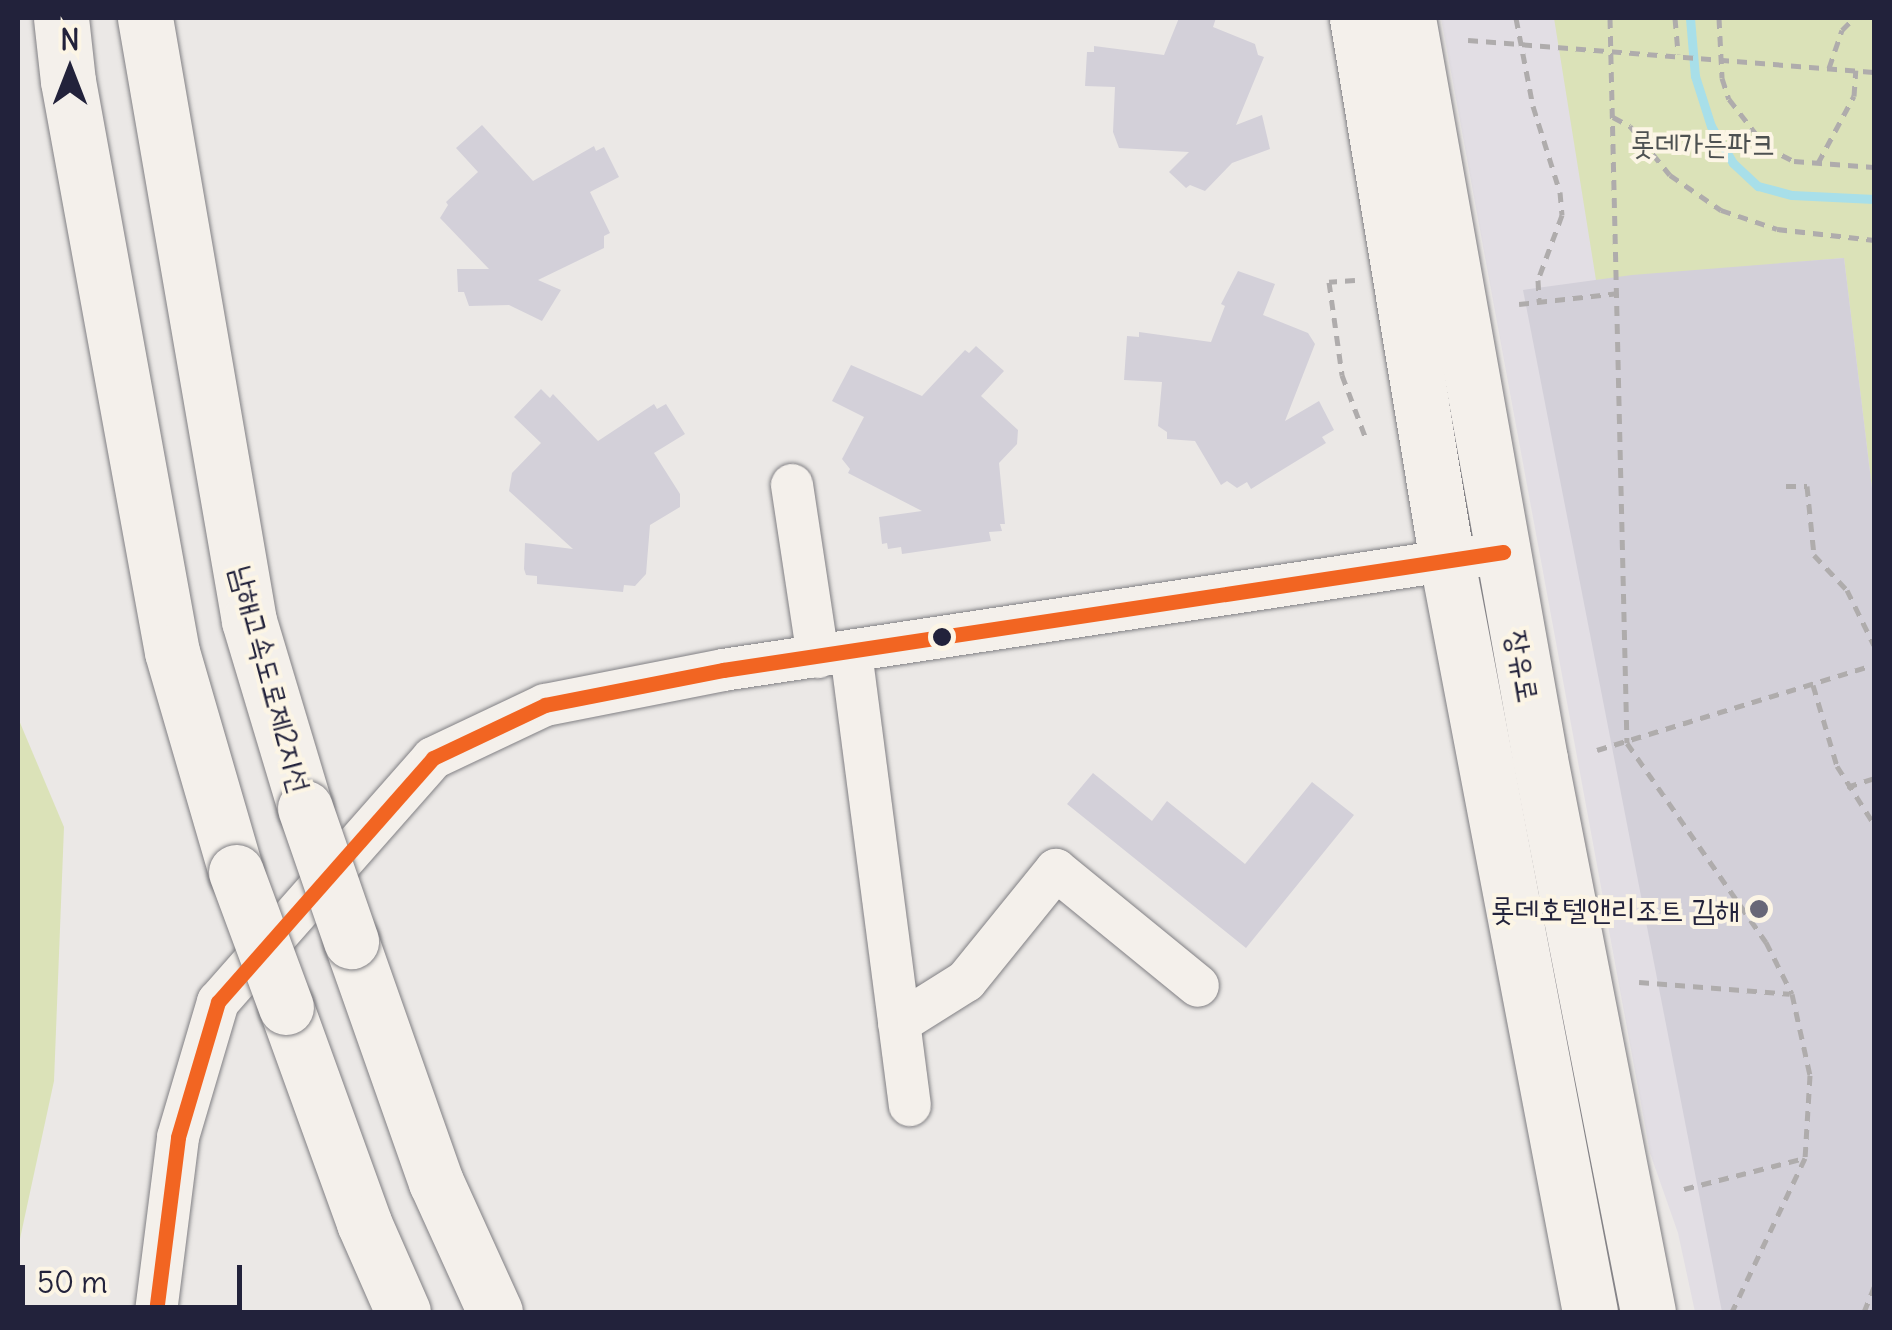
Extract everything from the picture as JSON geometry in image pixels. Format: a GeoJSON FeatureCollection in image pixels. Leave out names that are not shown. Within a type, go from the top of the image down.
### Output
{"type":"FeatureCollection","features":[{"type":"Feature","properties":{"kind":"main road"},"geometry":{"type":"LineString","coordinates":[[62,18],[68,80],[172,652],[236,872],[364,1223],[403,1312]]}},
{"type":"Feature","properties":{"kind":"main road","name":"남해고속도로제2지선"},"geometry":{"type":"LineString","coordinates":[[145,18],[249,621],[305,808],[436,1182],[495,1312]]}},
{"type":"Feature","properties":{"kind":"main road","name":"장유로"},"geometry":{"type":"LineString","coordinates":[[1357,18],[1447,562],[1590,1312]]}},
{"type":"Feature","properties":{"kind":"main road","name":"장유로"},"geometry":{"type":"LineString","coordinates":[[1408,18],[1503,552],[1648,1312]]}},
{"type":"Feature","properties":{"kind":"street"},"geometry":{"type":"LineString","coordinates":[[792,485],[835,655],[910,1104]]}},
{"type":"Feature","properties":{"kind":"street"},"geometry":{"type":"LineString","coordinates":[[156,1312],[178,1137],[218,1002],[433,758],[545,705],[835,655],[1503,552]]}},
{"type":"Feature","properties":{"kind":"street"},"geometry":{"type":"LineString","coordinates":[[898,1023],[966,981],[1056,870],[1198,986]]}},
{"type":"Feature","properties":{"kind":"path"},"geometry":{"type":"LineString","coordinates":[[1516,18],[1533,106],[1562,215],[1538,280],[1538,302]]}},
{"type":"Feature","properties":{"kind":"path"},"geometry":{"type":"LineString","coordinates":[[1610,18],[1615,278],[1620,293],[1627,743],[1766,942],[1792,994],[1810,1076],[1805,1158],[1732,1312]]}},
{"type":"Feature","properties":{"kind":"path"},"geometry":{"type":"LineString","coordinates":[[1675,18],[1675,56]]}},
{"type":"Feature","properties":{"kind":"path"},"geometry":{"type":"LineString","coordinates":[[1719,18],[1722,78],[1729,99],[1747,127],[1780,154],[1818,164],[1874,166]]}},
{"type":"Feature","properties":{"kind":"path"},"geometry":{"type":"LineString","coordinates":[[1830,68],[1842,30],[1854,18]]}},
{"type":"Feature","properties":{"kind":"path"},"geometry":{"type":"LineString","coordinates":[[1468,40],[1874,72]]}},
{"type":"Feature","properties":{"kind":"path"},"geometry":{"type":"LineString","coordinates":[[1818,164],[1854,96],[1856,70]]}},
{"type":"Feature","properties":{"kind":"path"},"geometry":{"type":"LineString","coordinates":[[1612,116],[1630,126],[1670,174],[1721,210],[1778,229],[1874,240]]}},
{"type":"Feature","properties":{"kind":"path"},"geometry":{"type":"LineString","coordinates":[[1354,280],[1329,282],[1342,376],[1366,439]]}},
{"type":"Feature","properties":{"kind":"path"},"geometry":{"type":"LineString","coordinates":[[1520,304],[1620,293]]}},
{"type":"Feature","properties":{"kind":"path"},"geometry":{"type":"LineString","coordinates":[[1786,486],[1808,486],[1814,556],[1847,590],[1874,644]]}},
{"type":"Feature","properties":{"kind":"path"},"geometry":{"type":"LineString","coordinates":[[1597,750],[1874,666]]}},
{"type":"Feature","properties":{"kind":"path"},"geometry":{"type":"LineString","coordinates":[[1813,684],[1847,787],[1874,824]]}},
{"type":"Feature","properties":{"kind":"path"},"geometry":{"type":"LineString","coordinates":[[1847,787],[1874,778]]}},
{"type":"Feature","properties":{"kind":"path"},"geometry":{"type":"LineString","coordinates":[[1639,982],[1792,994]]}},
{"type":"Feature","properties":{"kind":"path"},"geometry":{"type":"LineString","coordinates":[[1684,1189],[1805,1158]]}},
{"type":"Feature","properties":{"kind":"path"},"geometry":{"type":"LineString","coordinates":[[1864,1312],[1874,1288]]}},
{"type":"Feature","properties":{"kind":"shaded area","name":"롯데호텔앤리조트 김해"},"geometry":{"type":"Polygon","coordinates":[[[1441,18],[1874,18],[1874,1312],[1695,1312],[1678,1233],[1650,1153],[1441,18]]]}},
{"type":"Feature","properties":{"kind":"green space","name":"롯데가든파크"},"geometry":{"type":"Polygon","coordinates":[[[1554,18],[1874,18],[1874,505],[1844,258],[1596,280],[1554,18]]]}},
{"type":"Feature","properties":{"kind":"green space"},"geometry":{"type":"Polygon","coordinates":[[[18,718],[64,827],[54,1081],[18,1248],[18,718]]]}},
{"type":"Feature","properties":{"kind":"building"},"geometry":{"type":"Polygon","coordinates":[[[1179,18],[1216,18],[1213,27],[1255,44],[1258,55],[1264,57],[1236,125],[1262,115],[1270,149],[1232,163],[1205,191],[1190,185],[1186,188],[1169,172],[1189,152],[1119,148],[1113,132],[1115,87],[1085,86],[1087,52],[1094,52],[1094,46],[1164,55],[1179,18]]]}},
{"type":"Feature","properties":{"kind":"building"},"geometry":{"type":"Polygon","coordinates":[[[482,125],[533,181],[594,146],[596,151],[604,147],[619,177],[590,192],[610,233],[604,236],[604,248],[538,280],[561,290],[542,321],[509,305],[469,306],[464,292],[458,292],[457,269],[489,269],[440,218],[446,202],[478,172],[456,148],[482,125]]]}},
{"type":"Feature","properties":{"kind":"building","name":"롯데호텔앤리조트 김해"},"geometry":{"type":"Polygon","coordinates":[[[1844,258],[1874,505],[1874,1312],[1722,1312],[1523,290],[1632,275],[1844,258]]]}},
{"type":"Feature","properties":{"kind":"building"},"geometry":{"type":"Polygon","coordinates":[[[1238,271],[1275,284],[1263,315],[1308,333],[1315,344],[1285,421],[1319,401],[1334,430],[1322,437],[1326,443],[1251,489],[1247,482],[1237,488],[1227,481],[1221,485],[1195,441],[1167,439],[1167,432],[1158,426],[1162,382],[1124,380],[1127,336],[1139,337],[1139,332],[1211,342],[1225,306],[1221,304],[1238,271]]]}},
{"type":"Feature","properties":{"kind":"building"},"geometry":{"type":"Polygon","coordinates":[[[976,346],[1004,371],[981,396],[1018,430],[1017,444],[999,463],[1005,524],[1000,524],[1002,531],[989,532],[991,541],[902,554],[901,547],[888,549],[887,543],[882,544],[879,517],[922,511],[848,473],[850,469],[842,459],[864,417],[832,401],[851,365],[922,396],[965,350],[969,353],[976,346]]]}},
{"type":"Feature","properties":{"kind":"building"},"geometry":{"type":"Polygon","coordinates":[[[541,389],[550,398],[553,394],[598,441],[654,404],[657,409],[666,404],[685,434],[654,453],[680,494],[680,507],[650,525],[646,574],[635,586],[624,585],[623,592],[537,584],[537,576],[526,575],[525,543],[573,549],[509,491],[512,473],[541,443],[514,417],[541,389]]]}},
{"type":"Feature","properties":{"kind":"building"},"geometry":{"type":"Polygon","coordinates":[[[1093,773],[1152,821],[1167,801],[1245,864],[1312,782],[1354,815],[1246,948],[1067,804],[1093,773]]]}},
{"type":"Feature","properties":{"kind":"waterway"},"geometry":{"type":"LineString","coordinates":[[1690,18],[1695,76],[1711,126],[1733,163],[1758,186],[1792,195],[1874,199]]}},
{"type":"Feature","properties":{"kind":"transit line"},"geometry":{"type":"LineString","coordinates":[[156,1312],[178,1137],[218,1002],[433,758],[545,705],[723,670],[1503,552]]}},
{"type":"Feature","properties":{"kind":"place","name":"롯데호텔앤리조트 김해"},"geometry":{"type":"Point","coordinates":[1759,909]}}]}
